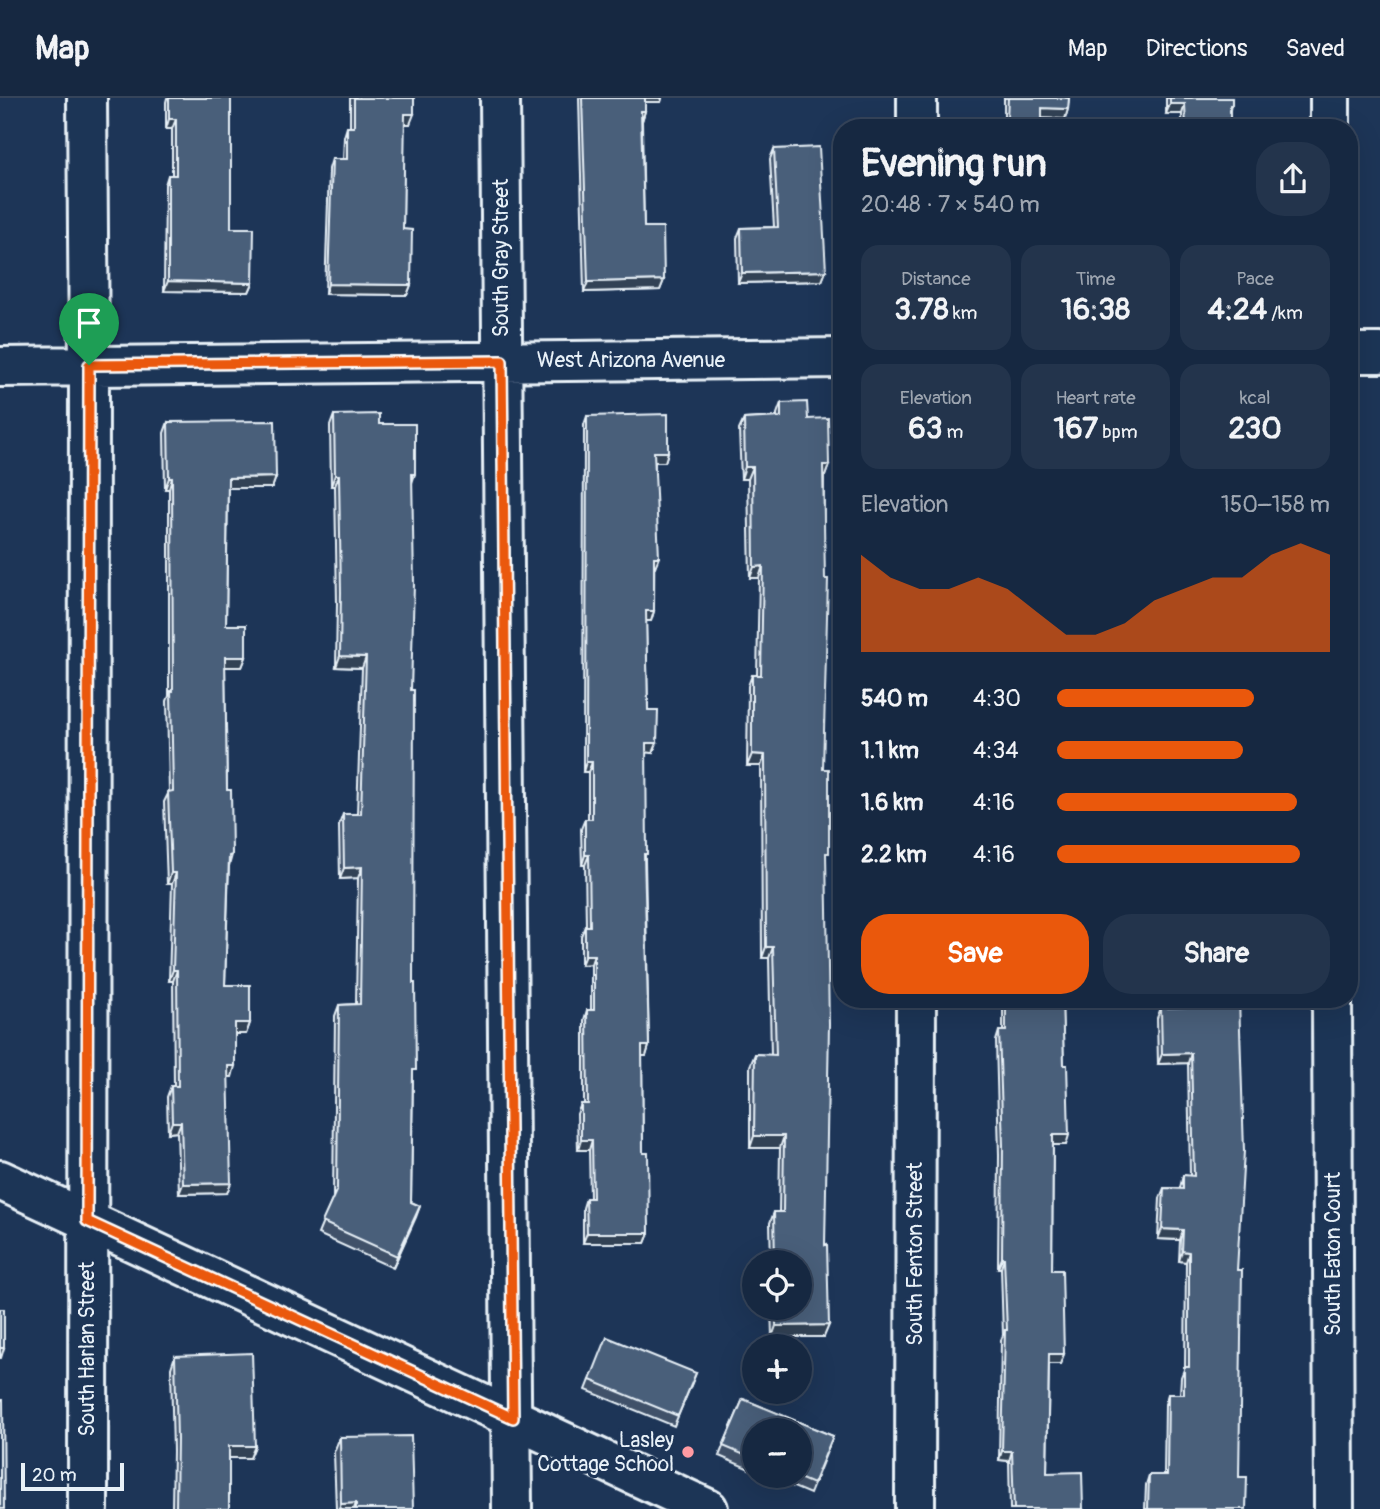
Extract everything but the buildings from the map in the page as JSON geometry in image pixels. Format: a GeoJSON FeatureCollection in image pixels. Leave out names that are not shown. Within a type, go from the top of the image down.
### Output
{"type":"FeatureCollection","features":[{"type":"Feature","properties":{"kind":"street","name":"South Harlan Street"},"geometry":{"type":"LineString","coordinates":[[87,98],[88,1509]]}},
{"type":"Feature","properties":{"kind":"street","name":"South Gray Street"},"geometry":{"type":"LineString","coordinates":[[500,98],[512,1509]]}},
{"type":"Feature","properties":{"kind":"street"},"geometry":{"type":"LineString","coordinates":[[917,98],[917,119]]}},
{"type":"Feature","properties":{"kind":"street"},"geometry":{"type":"LineString","coordinates":[[1330,98],[1330,119]]}},
{"type":"Feature","properties":{"kind":"street"},"geometry":{"type":"LineString","coordinates":[[1358,353],[1380,353]]}},
{"type":"Feature","properties":{"kind":"street","name":"West Arizona Avenue"},"geometry":{"type":"LineString","coordinates":[[0,367],[833,358]]}},
{"type":"Feature","properties":{"kind":"street","name":"South Fenton Street"},"geometry":{"type":"LineString","coordinates":[[915,1509],[916,1008]]}},
{"type":"Feature","properties":{"kind":"street","name":"South Eaton Court"},"geometry":{"type":"LineString","coordinates":[[1332,1008],[1334,1509]]}},
{"type":"Feature","properties":{"kind":"street"},"geometry":{"type":"LineString","coordinates":[[0,1181],[708,1509]]}},
{"type":"Feature","properties":{"kind":"place","name":"Lasley Cottage School"},"geometry":{"type":"Point","coordinates":[688,1452]}},
{"type":"Feature","properties":{"kind":"route"},"geometry":{"type":"LineString","coordinates":[[502,361],[513,1418],[87,1221],[89,365],[502,361]]}}]}
